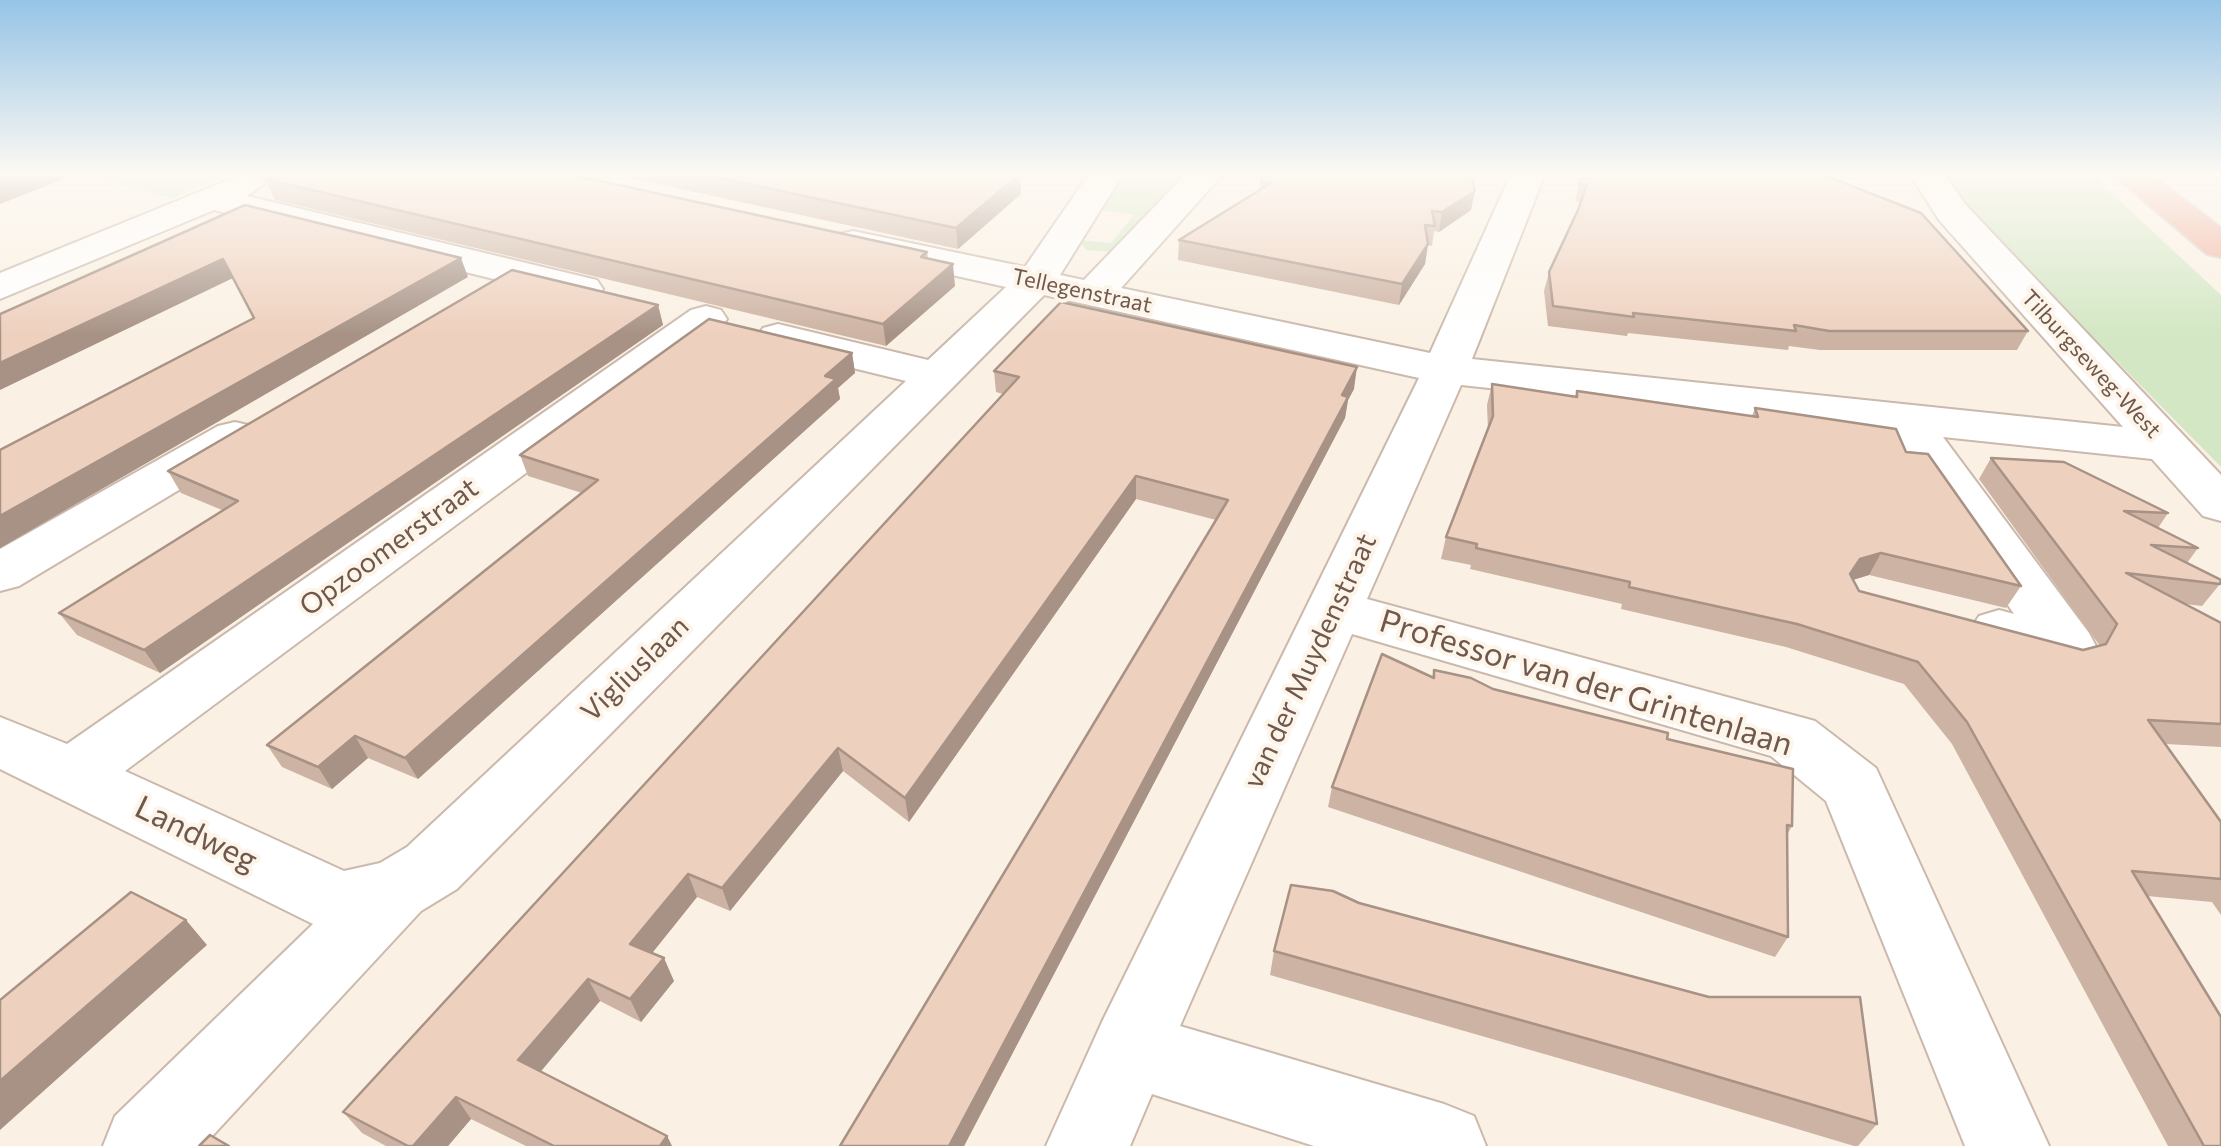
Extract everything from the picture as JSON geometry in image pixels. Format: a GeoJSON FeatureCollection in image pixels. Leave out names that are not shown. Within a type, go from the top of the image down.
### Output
{"type":"FeatureCollection","features":[{"type":"Feature","properties":{"kind":"highway"},"geometry":{"type":"LineString","coordinates":[[2210,227],[2221,260]]}},
{"type":"Feature","properties":{"kind":"street"},"geometry":{"type":"LineString","coordinates":[[0,286],[141,227]]}},
{"type":"Feature","properties":{"kind":"street"},"geometry":{"type":"LineString","coordinates":[[332,227],[935,375]]}},
{"type":"Feature","properties":{"kind":"street","name":"Vigliuslaan"},"geometry":{"type":"LineString","coordinates":[[144,1146],[396,890],[432,868],[935,375],[1036,282],[1071,227]]}},
{"type":"Feature","properties":{"kind":"street"},"geometry":{"type":"LineString","coordinates":[[1093,294],[1156,227]]}},
{"type":"Feature","properties":{"kind":"street","name":"van der Muydenstraat"},"geometry":{"type":"LineString","coordinates":[[1088,1146],[1446,370],[1506,227]]}},
{"type":"Feature","properties":{"kind":"street","name":"Tilburgseweg-West"},"geometry":{"type":"LineString","coordinates":[[1966,227],[2221,504]]}},
{"type":"Feature","properties":{"kind":"street","name":"Tellegenstraat"},"geometry":{"type":"LineString","coordinates":[[808,232],[1446,370],[2167,446]]}},
{"type":"Feature","properties":{"kind":"street"},"geometry":{"type":"LineString","coordinates":[[462,302],[513,272]]}},
{"type":"Feature","properties":{"kind":"street","name":"Opzoomerstraat"},"geometry":{"type":"LineString","coordinates":[[72,775],[706,319]]}},
{"type":"Feature","properties":{"kind":"street"},"geometry":{"type":"LineString","coordinates":[[0,573],[274,413]]}},
{"type":"Feature","properties":{"kind":"street"},"geometry":{"type":"LineString","coordinates":[[1906,419],[2068,648],[1960,620]]}},
{"type":"Feature","properties":{"kind":"street","name":"Professor van der Grintenlaan"},"geometry":{"type":"LineString","coordinates":[[1334,609],[1793,738],[1853,786],[2007,1146]]}},
{"type":"Feature","properties":{"kind":"street","name":"Landweg"},"geometry":{"type":"LineString","coordinates":[[0,741],[340,903],[396,890]]}},
{"type":"Feature","properties":{"kind":"street"},"geometry":{"type":"LineString","coordinates":[[1130,1049],[1444,1146]]}},
{"type":"Feature","properties":{"kind":"green space"},"geometry":{"type":"Polygon","coordinates":[[[1124,227],[1138,227],[1114,252],[1086,250],[1079,240],[1111,243],[1124,227]]]}},
{"type":"Feature","properties":{"kind":"green space"},"geometry":{"type":"Polygon","coordinates":[[[1985,227],[2148,227],[2221,295],[2221,467],[1985,227]]]}},
{"type":"Feature","properties":{"kind":"building"},"geometry":{"type":"Polygon","coordinates":[[[194,227],[337,227],[461,258],[0,516],[0,450],[254,318],[223,259],[0,363],[0,314],[194,227]]]}},
{"type":"Feature","properties":{"kind":"building"},"geometry":{"type":"Polygon","coordinates":[[[472,227],[814,227],[927,252],[921,257],[953,264],[883,324],[472,227]]]}},
{"type":"Feature","properties":{"kind":"building"},"geometry":{"type":"Polygon","coordinates":[[[1199,227],[1425,227],[1428,244],[1402,284],[1179,240],[1199,227]]]}},
{"type":"Feature","properties":{"kind":"building"},"geometry":{"type":"Polygon","coordinates":[[[1570,227],[1934,227],[2028,331],[1829,331],[1794,325],[1796,331],[1633,313],[1634,317],[1553,306],[1549,272],[1570,227]]]}},
{"type":"Feature","properties":{"kind":"building"},"geometry":{"type":"Polygon","coordinates":[[[512,270],[658,305],[144,650],[59,613],[238,501],[168,471],[512,270]]]}},
{"type":"Feature","properties":{"kind":"building"},"geometry":{"type":"Polygon","coordinates":[[[1061,302],[1357,367],[1342,395],[1348,397],[949,1146],[840,1146],[1228,500],[1136,476],[905,798],[838,748],[722,888],[688,874],[630,944],[664,958],[630,999],[588,979],[518,1060],[667,1136],[660,1146],[554,1146],[456,1097],[413,1146],[343,1112],[1019,377],[994,371],[1061,302]]]}},
{"type":"Feature","properties":{"kind":"building"},"geometry":{"type":"Polygon","coordinates":[[[709,319],[852,353],[825,376],[836,379],[405,758],[355,736],[318,767],[267,745],[598,480],[520,455],[709,319]]]}},
{"type":"Feature","properties":{"kind":"building"},"geometry":{"type":"Polygon","coordinates":[[[1492,384],[1577,397],[1577,391],[1758,417],[1755,408],[1896,429],[1906,452],[1928,454],[2021,586],[1881,553],[1860,559],[1850,574],[1859,591],[2083,650],[2106,644],[2117,624],[1991,458],[2064,462],[2168,513],[2124,511],[2198,548],[2151,545],[2221,580],[2220,584],[2126,573],[2221,623],[2221,724],[2148,720],[2221,822],[2221,879],[2132,871],[2221,1017],[2221,1146],[2204,1146],[1967,722],[1918,662],[1797,624],[1629,587],[1630,582],[1476,548],[1477,544],[1446,537],[1493,416],[1492,384]]]}},
{"type":"Feature","properties":{"kind":"building"},"geometry":{"type":"Polygon","coordinates":[[[1382,654],[1434,678],[1434,670],[1471,678],[1493,689],[1668,733],[1667,739],[1793,769],[1792,826],[1787,825],[1788,937],[1332,787],[1382,654]]]}},
{"type":"Feature","properties":{"kind":"building"},"geometry":{"type":"Polygon","coordinates":[[[1291,885],[1333,891],[1359,903],[1709,997],[1860,997],[1877,1124],[1274,951],[1291,885]]]}},
{"type":"Feature","properties":{"kind":"building"},"geometry":{"type":"Polygon","coordinates":[[[131,892],[186,920],[0,1081],[0,1000],[131,892]]]}},
{"type":"Feature","properties":{"kind":"building"},"geometry":{"type":"Polygon","coordinates":[[[210,1135],[229,1146],[199,1146],[210,1135]]]}}]}
